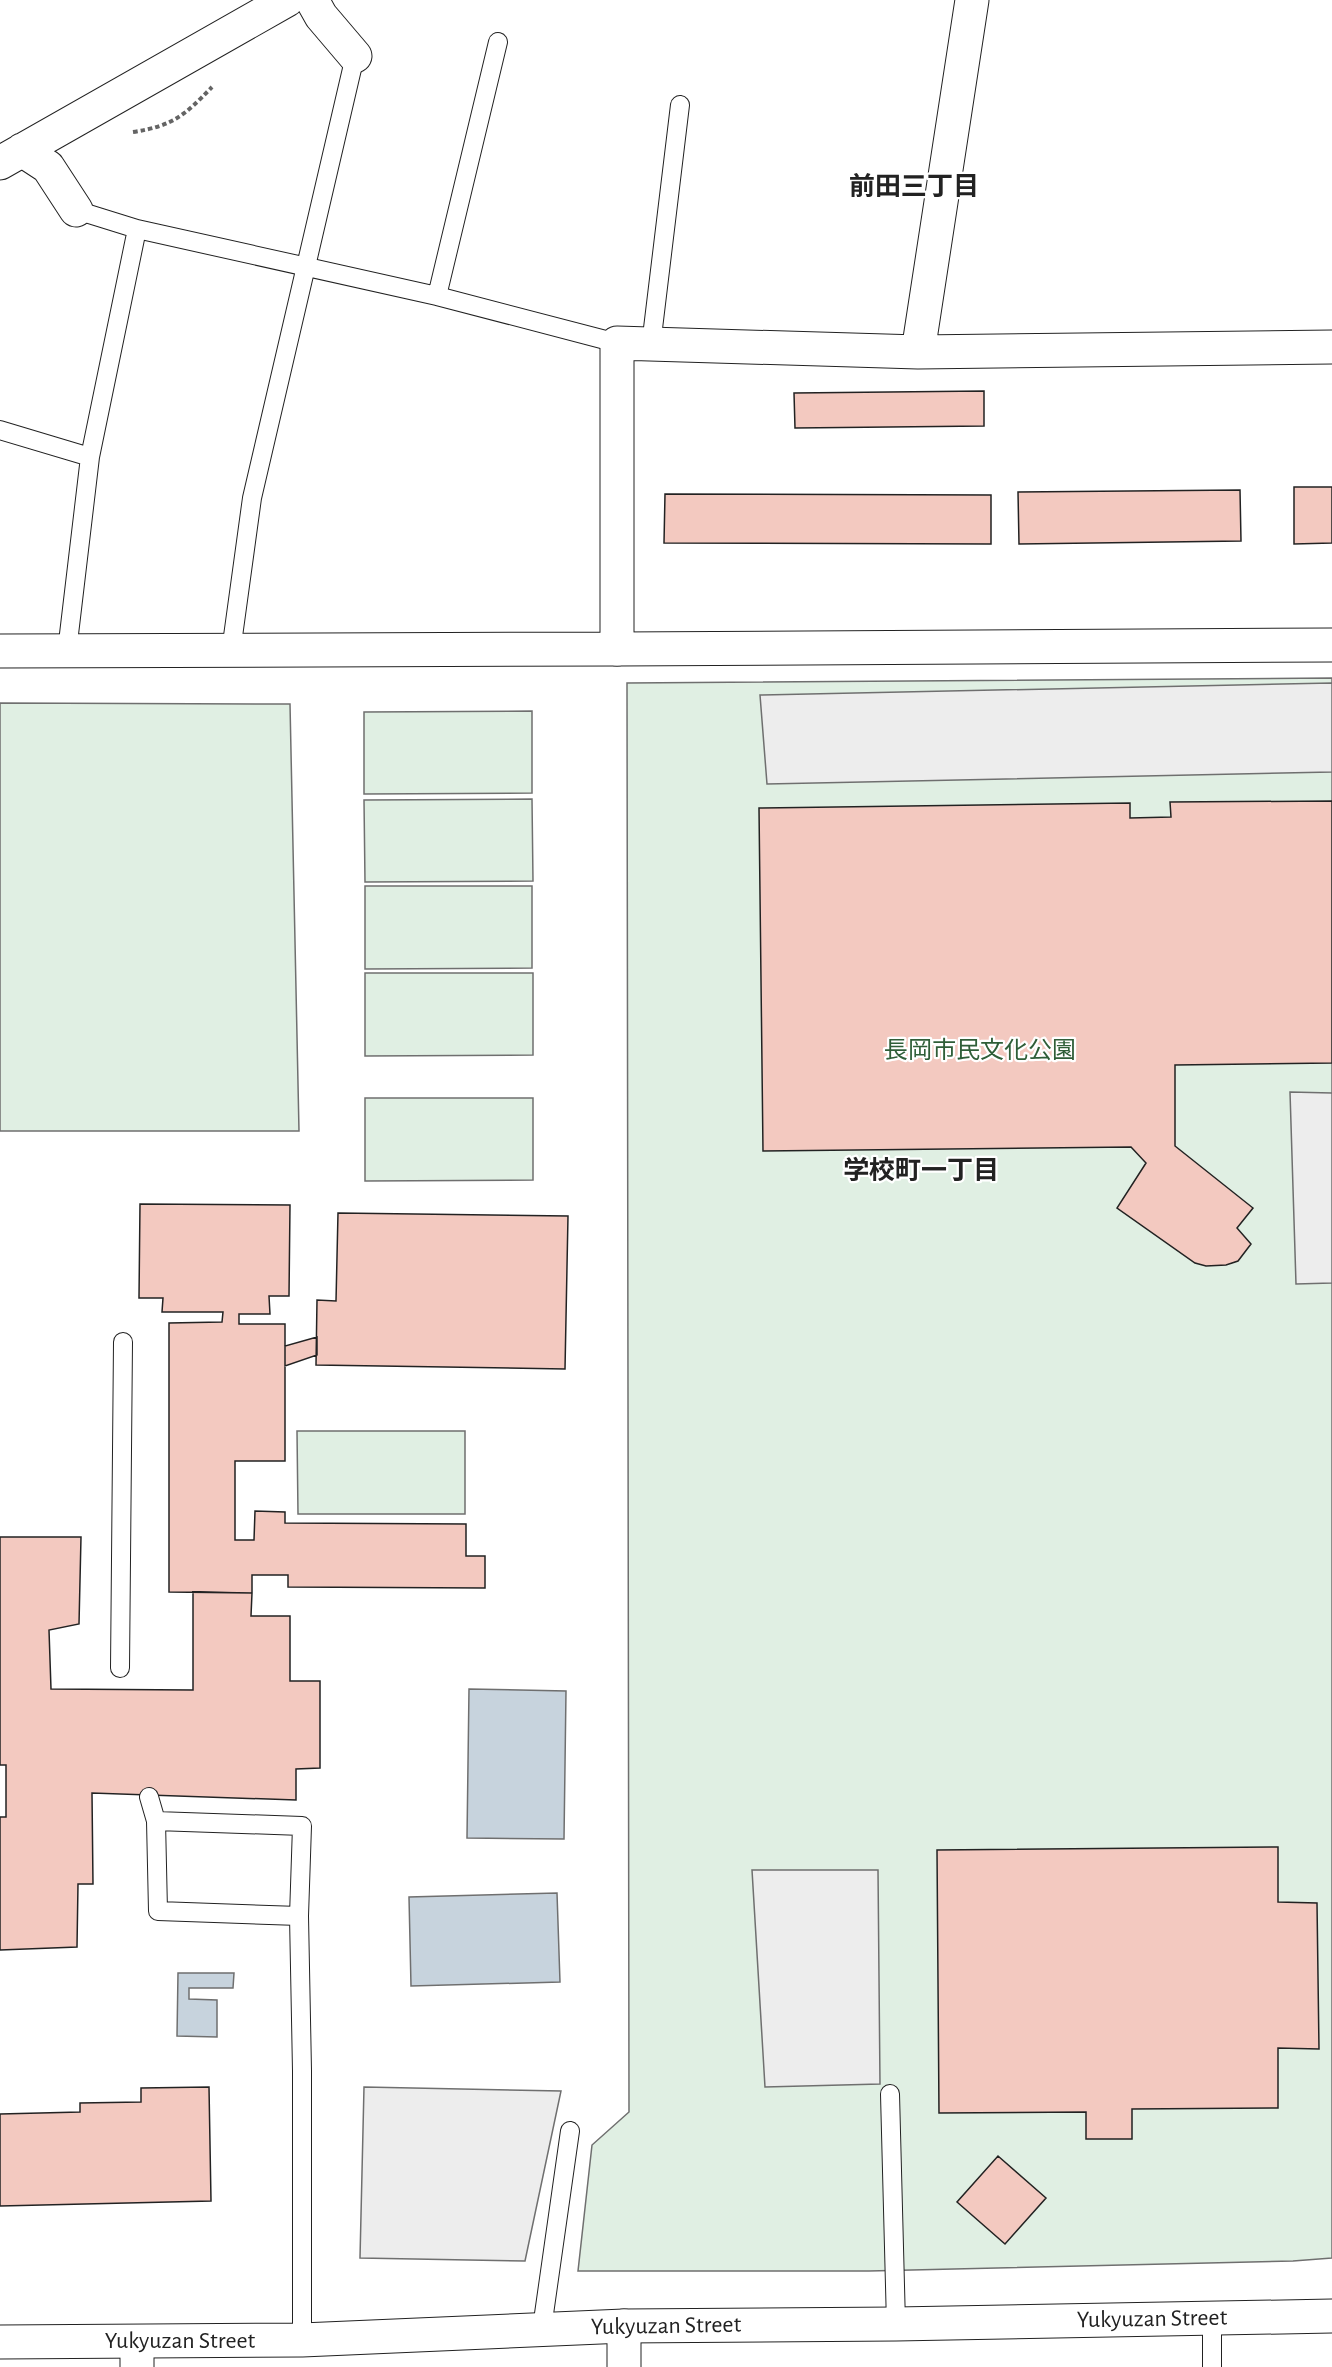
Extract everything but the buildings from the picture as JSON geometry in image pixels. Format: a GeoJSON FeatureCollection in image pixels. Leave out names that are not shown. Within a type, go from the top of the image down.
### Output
{"type":"FeatureCollection","features":[{"type":"Feature","properties":{"kind":"main road"},"geometry":{"type":"LineString","coordinates":[[11,156],[287,0]]}},
{"type":"Feature","properties":{"kind":"main road"},"geometry":{"type":"LineString","coordinates":[[312,0],[321,16],[355,56]]}},
{"type":"Feature","properties":{"kind":"main road"},"geometry":{"type":"LineString","coordinates":[[918,352],[972,0]]}},
{"type":"Feature","properties":{"kind":"main road"},"geometry":{"type":"LineString","coordinates":[[11,156],[48,167],[76,210]]}},
{"type":"Feature","properties":{"kind":"main road"},"geometry":{"type":"LineString","coordinates":[[617,649],[616,343],[918,352],[1332,347]]}},
{"type":"Feature","properties":{"kind":"main road"},"geometry":{"type":"LineString","coordinates":[[0,651],[1332,645]]}},
{"type":"Feature","properties":{"kind":"main road","name":"Yukyuzan Street"},"geometry":{"type":"LineString","coordinates":[[0,2342],[137,2354],[302,2340],[542,2328],[1332,2316]]}},
{"type":"Feature","properties":{"kind":"main road"},"geometry":{"type":"LineString","coordinates":[[624,2326],[624,2367]]}},
{"type":"Feature","properties":{"kind":"lane"},"geometry":{"type":"LineString","coordinates":[[437,296],[498,42]]}},
{"type":"Feature","properties":{"kind":"lane"},"geometry":{"type":"LineString","coordinates":[[231,651],[252,498],[355,56]]}},
{"type":"Feature","properties":{"kind":"lane"},"geometry":{"type":"LineString","coordinates":[[651,345],[680,105]]}},
{"type":"Feature","properties":{"kind":"lane"},"geometry":{"type":"LineString","coordinates":[[76,210],[137,229],[437,296],[616,343]]}},
{"type":"Feature","properties":{"kind":"lane"},"geometry":{"type":"LineString","coordinates":[[67,651],[90,457],[137,229]]}},
{"type":"Feature","properties":{"kind":"lane"},"geometry":{"type":"LineString","coordinates":[[0,430],[90,457]]}},
{"type":"Feature","properties":{"kind":"lane"},"geometry":{"type":"LineString","coordinates":[[120,1668],[123,1342]]}},
{"type":"Feature","properties":{"kind":"lane"},"geometry":{"type":"LineString","coordinates":[[149,1797],[156,1821],[158,1911],[299,1916]]}},
{"type":"Feature","properties":{"kind":"lane"},"geometry":{"type":"LineString","coordinates":[[156,1821],[302,1826],[299,1916],[302,2071],[302,2340]]}},
{"type":"Feature","properties":{"kind":"lane"},"geometry":{"type":"LineString","coordinates":[[890,2094],[896,2324]]}},
{"type":"Feature","properties":{"kind":"lane"},"geometry":{"type":"LineString","coordinates":[[542,2328],[570,2131]]}},
{"type":"Feature","properties":{"kind":"lane"},"geometry":{"type":"LineString","coordinates":[[1212,2318],[1212,2367]]}},
{"type":"Feature","properties":{"kind":"green space","name":"長岡市民文化公園"},"geometry":{"type":"Polygon","coordinates":[[[1332,678],[1332,2258],[1293,2261],[869,2271],[578,2271],[592,2145],[629,2112],[627,683],[1332,678]]]}},
{"type":"Feature","properties":{"kind":"green space"},"geometry":{"type":"Polygon","coordinates":[[[0,703],[290,704],[299,1131],[0,1131],[0,703]]]}},
{"type":"Feature","properties":{"kind":"green space"},"geometry":{"type":"Polygon","coordinates":[[[532,711],[532,793],[364,794],[364,712],[532,711]]]}},
{"type":"Feature","properties":{"kind":"green space"},"geometry":{"type":"Polygon","coordinates":[[[532,799],[533,881],[365,882],[364,800],[532,799]]]}},
{"type":"Feature","properties":{"kind":"green space"},"geometry":{"type":"Polygon","coordinates":[[[365,886],[532,886],[532,968],[365,969],[365,886]]]}},
{"type":"Feature","properties":{"kind":"green space"},"geometry":{"type":"Polygon","coordinates":[[[365,973],[533,973],[533,1055],[365,1056],[365,973]]]}},
{"type":"Feature","properties":{"kind":"green space"},"geometry":{"type":"Polygon","coordinates":[[[365,1098],[533,1098],[533,1180],[365,1181],[365,1098]]]}},
{"type":"Feature","properties":{"kind":"green space"},"geometry":{"type":"Polygon","coordinates":[[[297,1431],[465,1431],[465,1514],[298,1514],[297,1431]]]}},
{"type":"Feature","properties":{"kind":"shaded area"},"geometry":{"type":"Polygon","coordinates":[[[1332,683],[1332,772],[767,784],[760,695],[1332,683]]]}},
{"type":"Feature","properties":{"kind":"shaded area"},"geometry":{"type":"Polygon","coordinates":[[[1290,1092],[1332,1093],[1332,1283],[1296,1284],[1290,1092]]]}},
{"type":"Feature","properties":{"kind":"shaded area"},"geometry":{"type":"Polygon","coordinates":[[[469,1689],[566,1691],[564,1839],[467,1838],[469,1689]]]}},
{"type":"Feature","properties":{"kind":"shaded area"},"geometry":{"type":"Polygon","coordinates":[[[752,1870],[878,1870],[880,2084],[765,2087],[752,1870]]]}},
{"type":"Feature","properties":{"kind":"shaded area"},"geometry":{"type":"Polygon","coordinates":[[[557,1893],[560,1982],[411,1986],[409,1897],[557,1893]]]}},
{"type":"Feature","properties":{"kind":"shaded area"},"geometry":{"type":"Polygon","coordinates":[[[178,1973],[234,1973],[233,1988],[189,1988],[189,1999],[217,2000],[217,2037],[177,2036],[178,1973]]]}},
{"type":"Feature","properties":{"kind":"shaded area"},"geometry":{"type":"Polygon","coordinates":[[[364,2087],[561,2091],[525,2261],[360,2258],[364,2087]]]}},
{"type":"Feature","properties":{"kind":"district","name":"前田三丁目"},"geometry":{"type":"Point","coordinates":[914,187]}},
{"type":"Feature","properties":{"kind":"district","name":"学校町一丁目"},"geometry":{"type":"Point","coordinates":[921,1171]}}]}
